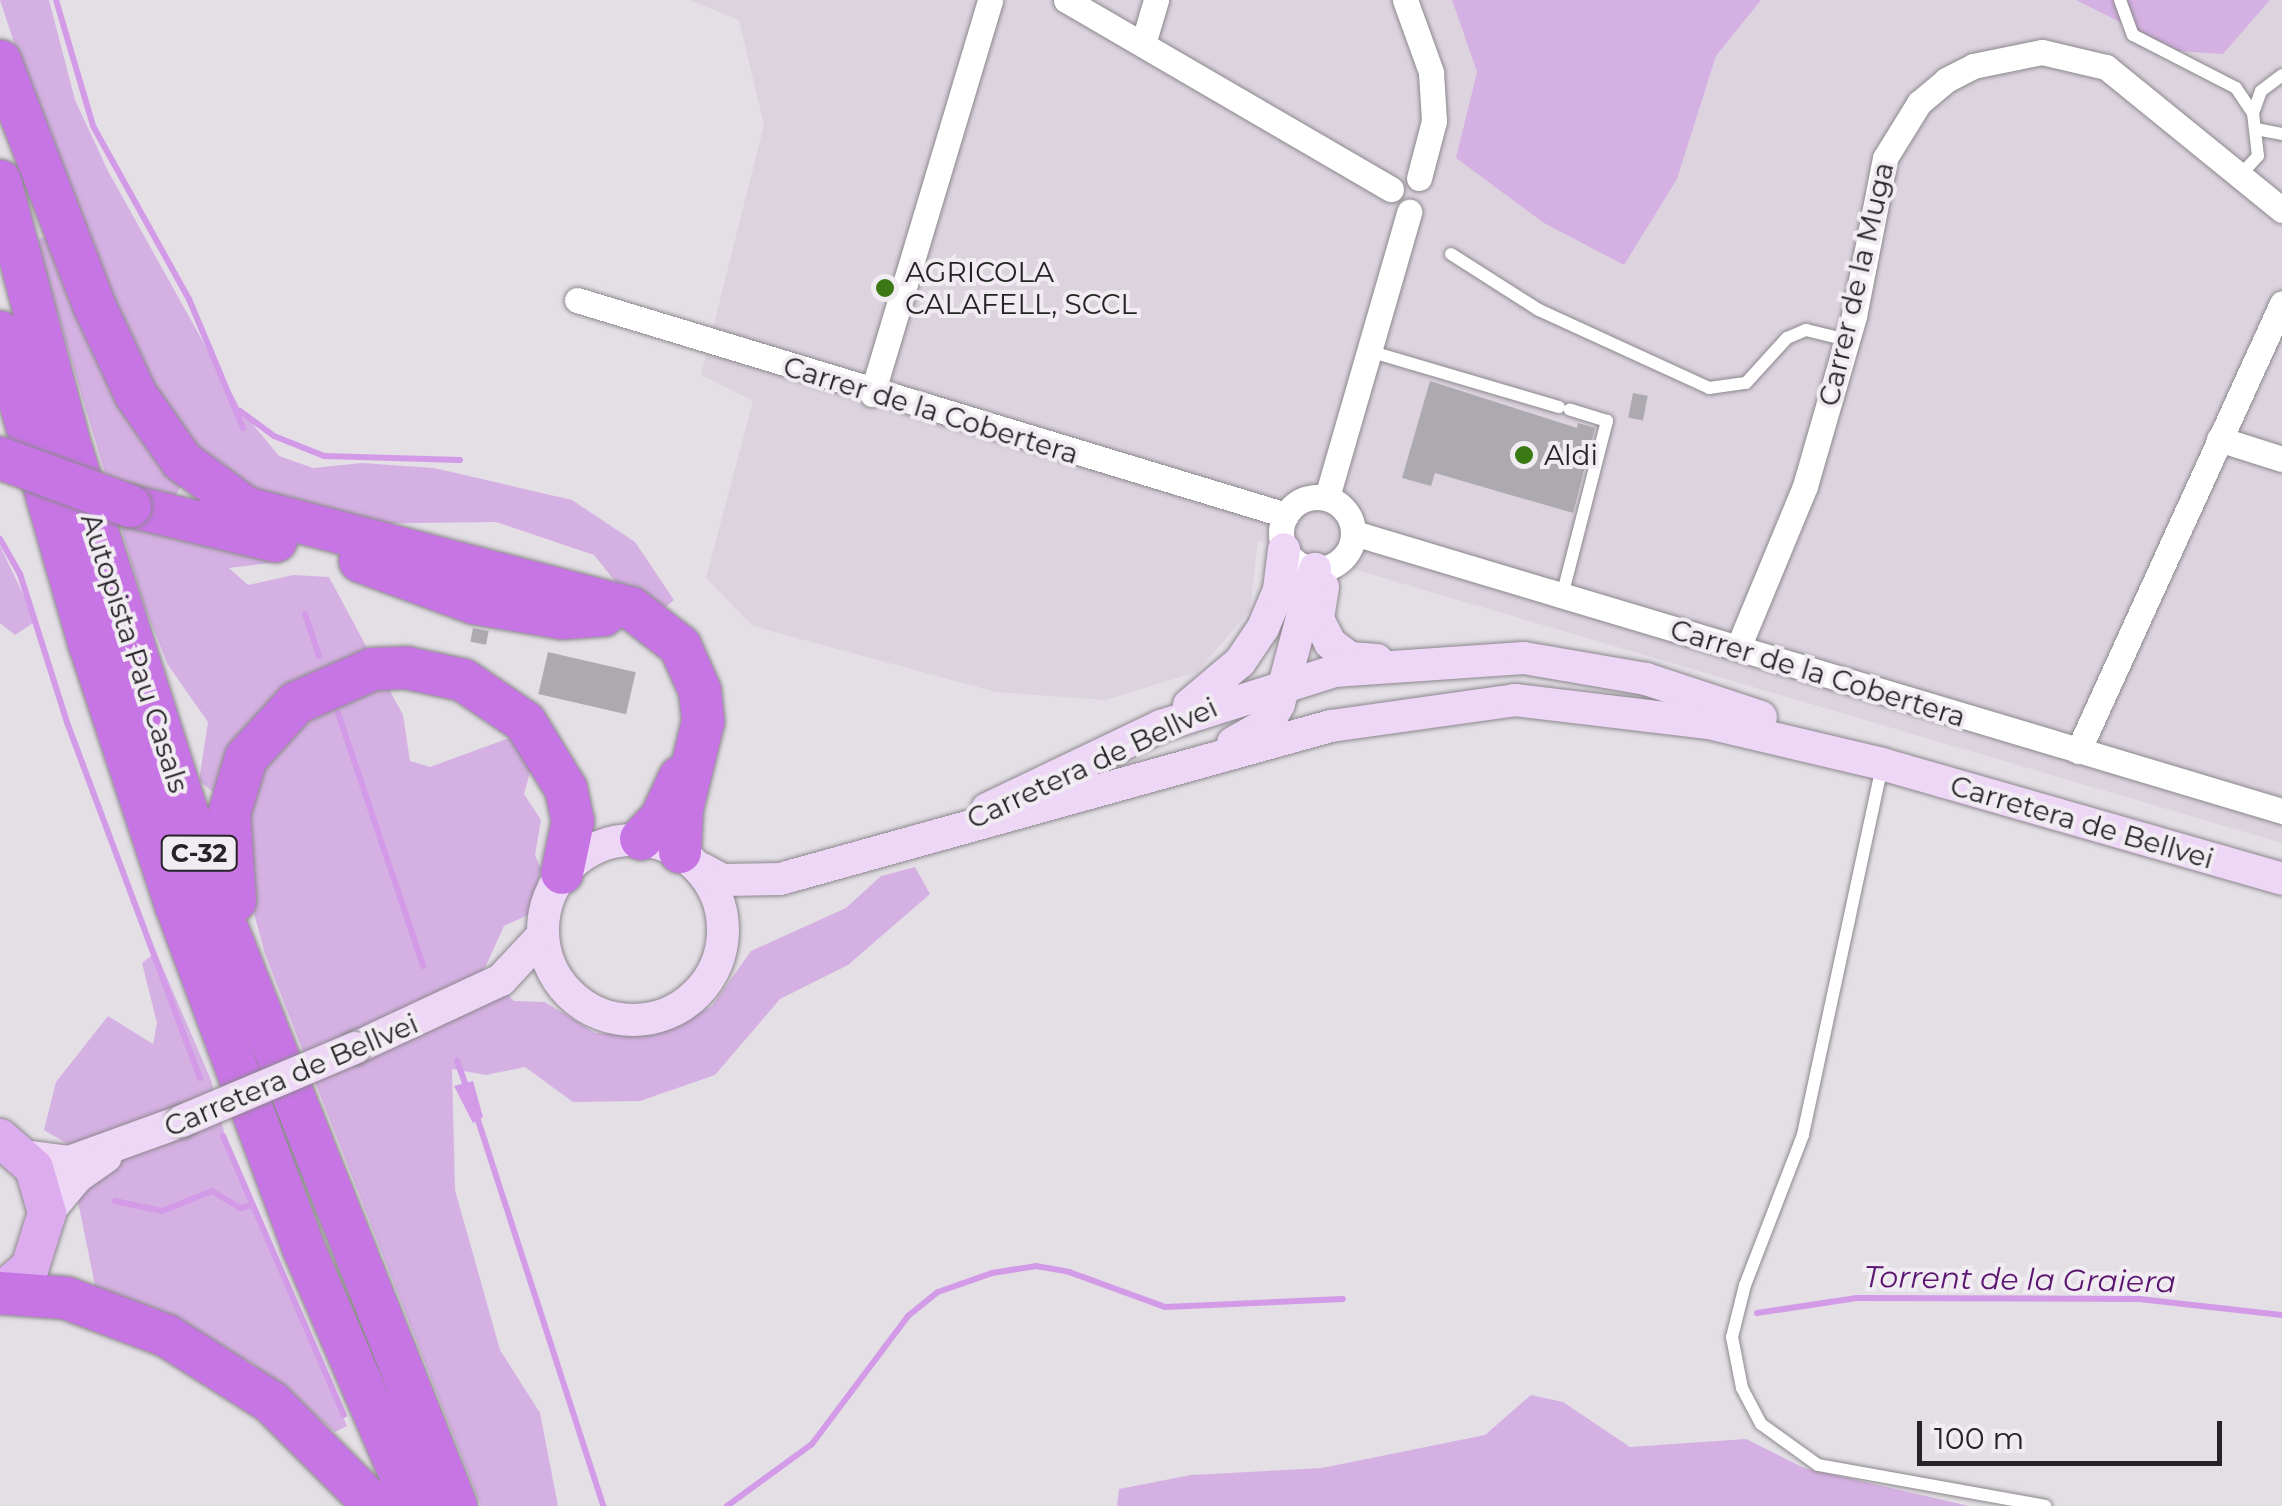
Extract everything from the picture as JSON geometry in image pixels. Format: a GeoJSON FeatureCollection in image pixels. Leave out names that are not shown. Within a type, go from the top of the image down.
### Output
{"type":"FeatureCollection","features":[{"type":"Feature","properties":{"kind":"highway"},"geometry":{"type":"LineString","coordinates":[[0,61],[49,200],[136,395],[198,474],[246,508],[322,532],[631,608],[680,646],[700,691],[703,722],[674,853]]}},
{"type":"Feature","properties":{"kind":"highway","name":"Autopista Pau Casals"},"geometry":{"type":"LineString","coordinates":[[0,181],[96,534],[245,981],[456,1506]]}},
{"type":"Feature","properties":{"kind":"highway","name":"Autopista Pau Casals"},"geometry":{"type":"LineString","coordinates":[[0,332],[90,645],[182,922],[303,1246],[414,1506]]}},
{"type":"Feature","properties":{"kind":"highway"},"geometry":{"type":"LineString","coordinates":[[0,458],[130,506],[367,562],[474,603],[562,618],[622,614],[652,631],[680,668],[694,724],[672,799],[674,853]]}},
{"type":"Feature","properties":{"kind":"highway"},"geometry":{"type":"LineString","coordinates":[[245,981],[246,946],[228,861],[229,814],[246,758],[296,703],[341,680],[373,670],[436,672],[485,691],[515,713],[541,742],[566,789],[573,821],[562,874]]}},
{"type":"Feature","properties":{"kind":"highway"},"geometry":{"type":"LineString","coordinates":[[0,1293],[66,1298],[199,1354],[271,1402],[375,1506]]}},
{"type":"Feature","properties":{"kind":"main road"},"geometry":{"type":"LineString","coordinates":[[1161,726],[1240,662],[1279,590],[1284,549]]}},
{"type":"Feature","properties":{"kind":"main road"},"geometry":{"type":"LineString","coordinates":[[1323,568],[1318,618],[1330,643],[1350,658],[1422,662]]}},
{"type":"Feature","properties":{"kind":"main road"},"geometry":{"type":"LineString","coordinates":[[1127,784],[1162,763],[1242,741],[1268,723],[1323,568]]}},
{"type":"Feature","properties":{"kind":"main road","name":"Carretera de Bellvei"},"geometry":{"type":"LineString","coordinates":[[942,832],[1161,726],[1284,684],[1422,662],[1524,658],[1594,667],[1730,705],[1882,764]]}},
{"type":"Feature","properties":{"kind":"main road","name":"Carretera de Bellvei"},"geometry":{"type":"LineString","coordinates":[[674,853],[724,880],[780,880],[1331,726],[1515,700],[1709,722],[1882,764],[2282,879]]}},
{"type":"Feature","properties":{"kind":"main road"},"geometry":{"type":"LineString","coordinates":[[587,852],[674,853],[722,906],[724,944],[711,980],[685,1006],[640,1022],[600,1016],[564,990],[542,936],[548,898],[562,874],[587,852]]}},
{"type":"Feature","properties":{"kind":"main road","name":"Carretera de Bellvei"},"geometry":{"type":"LineString","coordinates":[[724,944],[742,911],[780,880]]}},
{"type":"Feature","properties":{"kind":"main road","name":"Carretera de Bellvei"},"geometry":{"type":"LineString","coordinates":[[12,1147],[69,1162],[118,1149],[464,1002],[524,962],[542,936]]}},
{"type":"Feature","properties":{"kind":"main road","name":"Carretera de Bellvei"},"geometry":{"type":"LineString","coordinates":[[464,1002],[540,986],[564,990]]}},
{"type":"Feature","properties":{"kind":"main road"},"geometry":{"type":"LineString","coordinates":[[0,1293],[30,1268],[47,1213],[41,1182],[12,1147]]}},
{"type":"Feature","properties":{"kind":"main road","name":"Carretera de Bellvei"},"geometry":{"type":"LineString","coordinates":[[47,1213],[78,1177],[118,1149]]}},
{"type":"Feature","properties":{"kind":"street"},"geometry":{"type":"LineString","coordinates":[[872,394],[990,0]]}},
{"type":"Feature","properties":{"kind":"street"},"geometry":{"type":"LineString","coordinates":[[1066,0],[1391,189],[1394,205],[1409,212]]}},
{"type":"Feature","properties":{"kind":"street"},"geometry":{"type":"LineString","coordinates":[[1143,44],[1156,0]]}},
{"type":"Feature","properties":{"kind":"street"},"geometry":{"type":"LineString","coordinates":[[1327,496],[1372,352],[1409,212],[1427,197],[1419,178],[1434,121],[1430,72],[1405,0]]}},
{"type":"Feature","properties":{"kind":"street","name":"Carrer de la Muga"},"geometry":{"type":"LineString","coordinates":[[1738,648],[1805,486],[1847,340],[1896,132],[1918,103],[1973,66],[2042,52],[2106,67],[2282,210]]}},
{"type":"Feature","properties":{"kind":"street"},"geometry":{"type":"LineString","coordinates":[[1391,189],[1402,176],[1419,178]]}},
{"type":"Feature","properties":{"kind":"street","name":"Carrer de la Cobertera"},"geometry":{"type":"LineString","coordinates":[[577,300],[872,394],[1286,514]]}},
{"type":"Feature","properties":{"kind":"street"},"geometry":{"type":"LineString","coordinates":[[2078,751],[2282,303]]}},
{"type":"Feature","properties":{"kind":"street"},"geometry":{"type":"LineString","coordinates":[[2219,439],[2282,458]]}},
{"type":"Feature","properties":{"kind":"street"},"geometry":{"type":"LineString","coordinates":[[1327,496],[1346,511],[1354,534],[1349,551],[1323,568],[1284,549],[1286,514],[1306,498],[1327,496]]}},
{"type":"Feature","properties":{"kind":"street","name":"Carrer de la Cobertera"},"geometry":{"type":"LineString","coordinates":[[1354,534],[2282,811]]}},
{"type":"Feature","properties":{"kind":"lane"},"geometry":{"type":"LineString","coordinates":[[2120,0],[2133,36],[2214,73],[2236,88],[2253,113],[2258,156],[2242,174]]}},
{"type":"Feature","properties":{"kind":"lane"},"geometry":{"type":"LineString","coordinates":[[2253,113],[2261,91],[2282,76]]}},
{"type":"Feature","properties":{"kind":"lane"},"geometry":{"type":"LineString","coordinates":[[2256,129],[2282,134]]}},
{"type":"Feature","properties":{"kind":"lane"},"geometry":{"type":"LineString","coordinates":[[1451,254],[1539,310],[1709,388],[1746,382],[1787,338],[1806,330],[1847,340]]}},
{"type":"Feature","properties":{"kind":"lane"},"geometry":{"type":"LineString","coordinates":[[1372,352],[1607,421],[1562,596]]}},
{"type":"Feature","properties":{"kind":"lane"},"geometry":{"type":"LineString","coordinates":[[1882,764],[1803,1134],[1740,1303],[1734,1332],[1742,1388],[1761,1424],[1818,1465],[2045,1506]]}},
{"type":"Feature","properties":{"kind":"shaded area"},"geometry":{"type":"Polygon","coordinates":[[[0,0],[49,0],[75,100],[108,171],[241,410],[279,456],[313,468],[362,463],[434,468],[572,500],[635,542],[674,600],[661,611],[626,595],[594,555],[496,522],[340,524],[185,479],[173,500],[266,547],[277,562],[229,568],[248,585],[293,575],[329,577],[403,715],[410,761],[430,767],[512,737],[535,754],[524,794],[541,820],[535,855],[541,869],[530,914],[504,926],[484,970],[514,1001],[545,1002],[595,1033],[655,1035],[712,1006],[751,951],[846,908],[881,876],[915,867],[930,894],[848,965],[780,999],[715,1075],[640,1101],[573,1102],[525,1067],[486,1075],[452,1069],[455,1190],[500,1350],[540,1413],[558,1506],[481,1506],[265,954],[250,898],[244,815],[199,781],[208,722],[168,665],[144,605],[36,241],[73,222],[0,0]]]}},
{"type":"Feature","properties":{"kind":"shaded area"},"geometry":{"type":"Polygon","coordinates":[[[689,0],[1452,0],[1477,72],[1457,158],[1677,179],[1716,56],[1761,0],[2282,0],[2282,843],[1258,541],[1250,610],[1197,672],[1105,700],[996,692],[753,626],[706,578],[753,401],[701,375],[764,125],[739,20],[689,0]]]}},
{"type":"Feature","properties":{"kind":"shaded area"},"geometry":{"type":"Polygon","coordinates":[[[1452,0],[1761,0],[1716,56],[1677,179],[1624,265],[1544,223],[1456,158],[1477,72],[1452,0]]]}},
{"type":"Feature","properties":{"kind":"shaded area"},"geometry":{"type":"Polygon","coordinates":[[[2076,0],[2270,0],[2223,54],[2178,51],[2076,0]]]}},
{"type":"Feature","properties":{"kind":"shaded area"},"geometry":{"type":"Polygon","coordinates":[[[0,546],[36,621],[15,635],[0,623],[0,546]]]}},
{"type":"Feature","properties":{"kind":"shaded area"},"geometry":{"type":"Polygon","coordinates":[[[156,952],[211,1080],[228,1148],[347,1426],[335,1432],[250,1362],[96,1290],[66,1143],[44,1130],[56,1082],[108,1016],[153,1044],[157,1023],[142,963],[156,952]]]}},
{"type":"Feature","properties":{"kind":"shaded area"},"geometry":{"type":"Polygon","coordinates":[[[473,1081],[483,1117],[473,1123],[454,1086],[473,1081]]]}},
{"type":"Feature","properties":{"kind":"shaded area"},"geometry":{"type":"Polygon","coordinates":[[[1531,1395],[1563,1402],[1630,1447],[1746,1439],[1804,1468],[1969,1506],[1117,1506],[1119,1489],[1191,1475],[1322,1468],[1485,1435],[1531,1395]]]}},
{"type":"Feature","properties":{"kind":"building","name":"Aldi"},"geometry":{"type":"Polygon","coordinates":[[[1430,381],[1577,428],[1578,423],[1595,428],[1573,513],[1435,473],[1431,486],[1402,478],[1430,381]]]}},
{"type":"Feature","properties":{"kind":"building"},"geometry":{"type":"Polygon","coordinates":[[[1633,393],[1648,396],[1643,420],[1628,418],[1633,393]]]}},
{"type":"Feature","properties":{"kind":"building"},"geometry":{"type":"Polygon","coordinates":[[[473,628],[489,631],[486,645],[470,642],[473,628]]]}},
{"type":"Feature","properties":{"kind":"building"},"geometry":{"type":"Polygon","coordinates":[[[548,652],[636,672],[626,714],[538,694],[548,652]]]}},
{"type":"Feature","properties":{"kind":"waterway"},"geometry":{"type":"LineString","coordinates":[[56,0],[93,126],[189,299],[243,428]]}},
{"type":"Feature","properties":{"kind":"waterway"},"geometry":{"type":"LineString","coordinates":[[240,411],[274,436],[324,456],[460,460]]}},
{"type":"Feature","properties":{"kind":"waterway"},"geometry":{"type":"LineString","coordinates":[[0,539],[20,574],[68,725],[200,1078]]}},
{"type":"Feature","properties":{"kind":"waterway"},"geometry":{"type":"LineString","coordinates":[[305,614],[319,656]]}},
{"type":"Feature","properties":{"kind":"waterway"},"geometry":{"type":"LineString","coordinates":[[338,713],[423,966]]}},
{"type":"Feature","properties":{"kind":"waterway"},"geometry":{"type":"LineString","coordinates":[[457,1061],[467,1088]]}},
{"type":"Feature","properties":{"kind":"waterway"},"geometry":{"type":"LineString","coordinates":[[476,1114],[603,1506]]}},
{"type":"Feature","properties":{"kind":"waterway"},"geometry":{"type":"LineString","coordinates":[[223,1136],[344,1415]]}},
{"type":"Feature","properties":{"kind":"waterway"},"geometry":{"type":"LineString","coordinates":[[115,1201],[162,1211],[212,1191],[240,1208],[253,1205]]}},
{"type":"Feature","properties":{"kind":"waterway","name":"Torrent de la Graiera"},"geometry":{"type":"LineString","coordinates":[[727,1506],[812,1444],[908,1316],[938,1292],[992,1273],[1036,1266],[1069,1272],[1165,1307],[1343,1299]]}},
{"type":"Feature","properties":{"kind":"waterway","name":"Torrent de la Graiera"},"geometry":{"type":"LineString","coordinates":[[1757,1313],[1857,1298],[2139,1299],[2282,1315]]}},
{"type":"Feature","properties":{"kind":"place","name":"AGRICOLA CALAFELL, SCCL"},"geometry":{"type":"Point","coordinates":[885,288]}},
{"type":"Feature","properties":{"kind":"place","name":"Aldi"},"geometry":{"type":"Point","coordinates":[1524,455]}}]}
